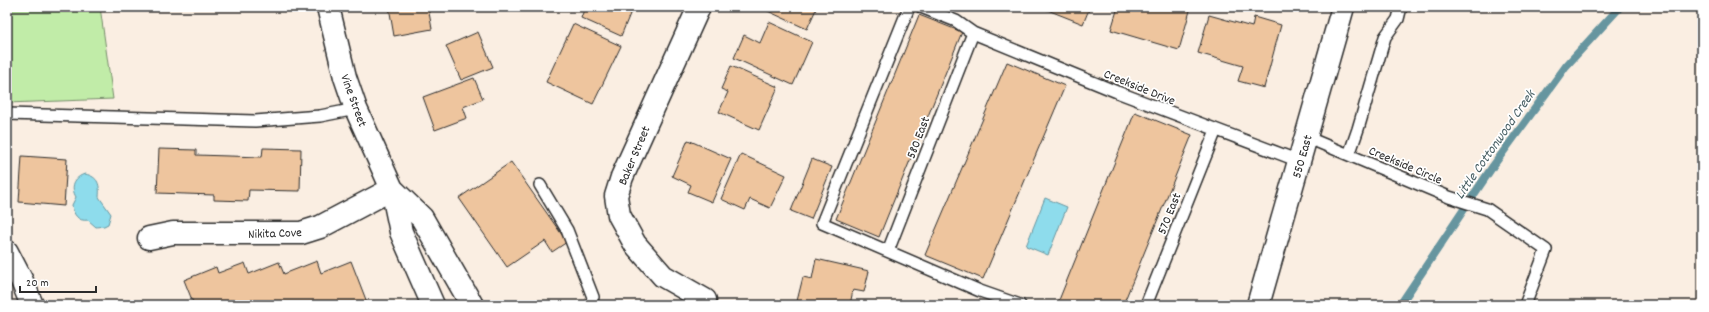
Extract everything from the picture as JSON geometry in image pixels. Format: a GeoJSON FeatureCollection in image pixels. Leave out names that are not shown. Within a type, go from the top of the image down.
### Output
{"type":"FeatureCollection","features":[{"type":"Feature","properties":{"kind":"street","name":"Vine Street"},"geometry":{"type":"LineString","coordinates":[[328,7],[345,77],[356,109],[392,189],[401,232],[433,305]]}},
{"type":"Feature","properties":{"kind":"street","name":"Baker Street"},"geometry":{"type":"LineString","coordinates":[[699,7],[622,177],[616,196],[619,215],[635,244],[664,276],[704,300]]}},
{"type":"Feature","properties":{"kind":"street","name":"550 East"},"geometry":{"type":"LineString","coordinates":[[1258,305],[1343,7]]}},
{"type":"Feature","properties":{"kind":"street","name":"Vine Street"},"geometry":{"type":"LineString","coordinates":[[392,189],[422,218],[472,305]]}},
{"type":"Feature","properties":{"kind":"street","name":"Nikita Cove"},"geometry":{"type":"LineString","coordinates":[[149,238],[174,233],[300,233],[320,226],[392,189]]}},
{"type":"Feature","properties":{"kind":"street"},"geometry":{"type":"LineString","coordinates":[[7,252],[32,305]]}},
{"type":"Feature","properties":{"kind":"lane"},"geometry":{"type":"LineString","coordinates":[[909,7],[822,223],[980,291],[1020,305]]}},
{"type":"Feature","properties":{"kind":"lane","name":"Creekside Drive"},"geometry":{"type":"LineString","coordinates":[[921,7],[956,21],[973,33],[1117,92],[1299,161]]}},
{"type":"Feature","properties":{"kind":"lane","name":"Creekside Circle"},"geometry":{"type":"LineString","coordinates":[[1349,155],[1385,37],[1398,19],[1401,7]]}},
{"type":"Feature","properties":{"kind":"lane","name":"580 East"},"geometry":{"type":"LineString","coordinates":[[888,251],[973,33]]}},
{"type":"Feature","properties":{"kind":"lane"},"geometry":{"type":"LineString","coordinates":[[7,114],[255,121],[320,116],[356,109]]}},
{"type":"Feature","properties":{"kind":"lane","name":"570 East"},"geometry":{"type":"LineString","coordinates":[[1146,305],[1216,130]]}},
{"type":"Feature","properties":{"kind":"lane","name":"Creekside Circle"},"geometry":{"type":"LineString","coordinates":[[1306,137],[1449,197],[1487,209],[1546,250],[1525,305]]}},
{"type":"Feature","properties":{"kind":"lane"},"geometry":{"type":"LineString","coordinates":[[540,186],[567,230],[593,298],[591,305]]}},
{"type":"Feature","properties":{"kind":"green space"},"geometry":{"type":"Polygon","coordinates":[[[7,7],[100,7],[113,99],[7,103],[7,7]]]}},
{"type":"Feature","properties":{"kind":"water"},"geometry":{"type":"Polygon","coordinates":[[[85,174],[90,175],[98,182],[99,197],[111,214],[108,224],[104,226],[96,227],[88,220],[79,219],[74,211],[72,205],[76,197],[73,186],[78,177],[85,174]]]}},
{"type":"Feature","properties":{"kind":"water"},"geometry":{"type":"Polygon","coordinates":[[[1045,198],[1067,207],[1048,255],[1026,246],[1045,198]]]}},
{"type":"Feature","properties":{"kind":"building"},"geometry":{"type":"Polygon","coordinates":[[[389,7],[428,7],[432,29],[394,36],[389,7]]]}},
{"type":"Feature","properties":{"kind":"building"},"geometry":{"type":"Polygon","coordinates":[[[585,7],[629,7],[632,9],[621,36],[581,18],[585,7]]]}},
{"type":"Feature","properties":{"kind":"building"},"geometry":{"type":"Polygon","coordinates":[[[759,7],[817,7],[807,29],[759,7]]]}},
{"type":"Feature","properties":{"kind":"building"},"geometry":{"type":"Polygon","coordinates":[[[1040,7],[1090,7],[1083,24],[1040,7]]]}},
{"type":"Feature","properties":{"kind":"building"},"geometry":{"type":"Polygon","coordinates":[[[1118,7],[1191,7],[1179,50],[1111,30],[1118,7]]]}},
{"type":"Feature","properties":{"kind":"building"},"geometry":{"type":"Polygon","coordinates":[[[919,15],[962,32],[879,237],[836,219],[919,15]]]}},
{"type":"Feature","properties":{"kind":"building"},"geometry":{"type":"Polygon","coordinates":[[[1209,15],[1252,27],[1254,17],[1281,25],[1264,88],[1238,81],[1243,66],[1198,53],[1209,15]]]}},
{"type":"Feature","properties":{"kind":"building"},"geometry":{"type":"Polygon","coordinates":[[[769,22],[812,42],[793,85],[734,58],[744,35],[760,43],[769,22]]]}},
{"type":"Feature","properties":{"kind":"building"},"geometry":{"type":"Polygon","coordinates":[[[573,24],[621,46],[593,104],[546,82],[573,24]]]}},
{"type":"Feature","properties":{"kind":"building"},"geometry":{"type":"Polygon","coordinates":[[[478,32],[493,67],[461,80],[446,46],[478,32]]]}},
{"type":"Feature","properties":{"kind":"building"},"geometry":{"type":"Polygon","coordinates":[[[1007,62],[1065,86],[983,279],[925,255],[1007,62]]]}},
{"type":"Feature","properties":{"kind":"building"},"geometry":{"type":"Polygon","coordinates":[[[731,66],[778,87],[759,130],[719,112],[728,92],[721,89],[731,66]]]}},
{"type":"Feature","properties":{"kind":"building"},"geometry":{"type":"Polygon","coordinates":[[[474,78],[483,99],[463,107],[467,118],[435,130],[423,97],[474,78]]]}},
{"type":"Feature","properties":{"kind":"building"},"geometry":{"type":"Polygon","coordinates":[[[1135,112],[1192,135],[1123,305],[1057,305],[1135,112]]]}},
{"type":"Feature","properties":{"kind":"building"},"geometry":{"type":"Polygon","coordinates":[[[688,140],[731,159],[712,202],[688,192],[691,185],[672,176],[688,140]]]}},
{"type":"Feature","properties":{"kind":"building"},"geometry":{"type":"Polygon","coordinates":[[[263,148],[301,149],[300,191],[249,190],[248,201],[214,200],[214,195],[157,193],[159,149],[196,150],[196,155],[262,157],[263,148]]]}},
{"type":"Feature","properties":{"kind":"building"},"geometry":{"type":"Polygon","coordinates":[[[741,154],[786,175],[770,208],[750,199],[745,210],[721,199],[741,154]]]}},
{"type":"Feature","properties":{"kind":"building"},"geometry":{"type":"Polygon","coordinates":[[[22,156],[67,159],[64,206],[19,202],[22,156]]]}},
{"type":"Feature","properties":{"kind":"building"},"geometry":{"type":"Polygon","coordinates":[[[812,159],[832,167],[811,219],[791,211],[812,159]]]}},
{"type":"Feature","properties":{"kind":"building"},"geometry":{"type":"Polygon","coordinates":[[[511,162],[567,242],[552,252],[545,241],[507,267],[459,198],[511,162]]]}},
{"type":"Feature","properties":{"kind":"building"},"geometry":{"type":"Polygon","coordinates":[[[816,259],[869,271],[864,292],[853,290],[850,305],[796,305],[803,277],[812,279],[816,259]]]}},
{"type":"Feature","properties":{"kind":"building"},"geometry":{"type":"Polygon","coordinates":[[[317,261],[321,273],[351,261],[368,305],[194,305],[184,280],[216,267],[218,273],[245,263],[249,274],[279,262],[284,274],[317,261]]]}},
{"type":"Feature","properties":{"kind":"waterway","name":"Little Cottonwood Creek"},"geometry":{"type":"LineString","coordinates":[[1400,305],[1493,166],[1566,66],[1620,7]]}}]}
